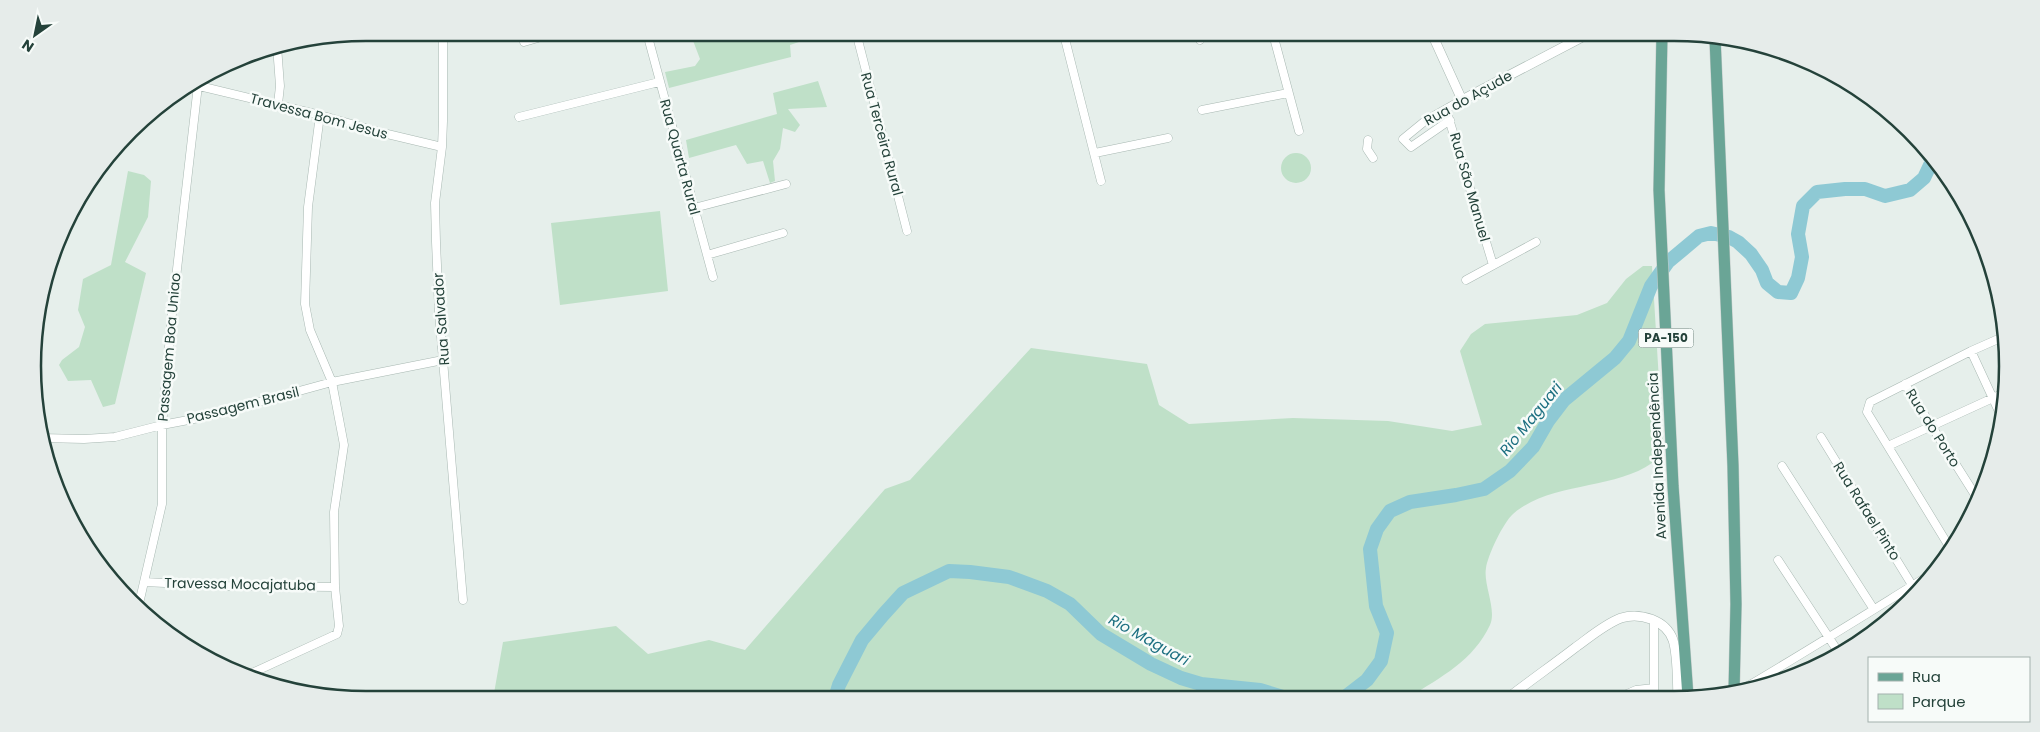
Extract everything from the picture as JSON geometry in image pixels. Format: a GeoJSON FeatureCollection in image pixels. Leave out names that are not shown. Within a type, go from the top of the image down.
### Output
{"type":"FeatureCollection","features":[{"type":"Feature","properties":{"kind":"main road","name":"Avenida Independência"},"geometry":{"type":"LineString","coordinates":[[1662,41],[1659,190],[1683,691]]}},
{"type":"Feature","properties":{"kind":"main road"},"geometry":{"type":"LineString","coordinates":[[1715,44],[1733,466],[1736,604],[1734,685]]}},
{"type":"Feature","properties":{"kind":"street","name":"Rua Salvador"},"geometry":{"type":"LineString","coordinates":[[443,41],[442,147],[435,203],[439,312],[463,600]]}},
{"type":"Feature","properties":{"kind":"street","name":"Rua Quarta Rural"},"geometry":{"type":"LineString","coordinates":[[649,41],[659,82],[671,114],[712,277]]}},
{"type":"Feature","properties":{"kind":"street","name":"Rua Terceira Rural"},"geometry":{"type":"LineString","coordinates":[[858,41],[892,156],[895,194],[908,231]]}},
{"type":"Feature","properties":{"kind":"street"},"geometry":{"type":"LineString","coordinates":[[1065,41],[1101,181]]}},
{"type":"Feature","properties":{"kind":"street"},"geometry":{"type":"LineString","coordinates":[[1275,41],[1299,131]]}},
{"type":"Feature","properties":{"kind":"street"},"geometry":{"type":"LineString","coordinates":[[1435,41],[1462,100]]}},
{"type":"Feature","properties":{"kind":"street","name":"Rua do Açude"},"geometry":{"type":"LineString","coordinates":[[1450,120],[1411,147],[1402,138],[1446,109],[1568,41]]}},
{"type":"Feature","properties":{"kind":"street"},"geometry":{"type":"LineString","coordinates":[[278,53],[280,86],[278,104]]}},
{"type":"Feature","properties":{"kind":"street"},"geometry":{"type":"LineString","coordinates":[[519,117],[659,82]]}},
{"type":"Feature","properties":{"kind":"street","name":"Travessa Bom Jesus"},"geometry":{"type":"LineString","coordinates":[[202,86],[320,114],[383,133],[442,147]]}},
{"type":"Feature","properties":{"kind":"street","name":"Passagem Boa Uniao"},"geometry":{"type":"LineString","coordinates":[[140,599],[162,504],[162,425],[196,90]]}},
{"type":"Feature","properties":{"kind":"street"},"geometry":{"type":"LineString","coordinates":[[1202,110],[1288,93]]}},
{"type":"Feature","properties":{"kind":"street","name":"Rua São Manuel"},"geometry":{"type":"LineString","coordinates":[[1446,109],[1493,265]]}},
{"type":"Feature","properties":{"kind":"street"},"geometry":{"type":"LineString","coordinates":[[256,671],[337,634],[339,626],[335,587],[334,530],[336,498],[344,445],[332,382],[310,330],[305,304],[308,207],[320,114]]}},
{"type":"Feature","properties":{"kind":"street"},"geometry":{"type":"LineString","coordinates":[[1093,155],[1168,138]]}},
{"type":"Feature","properties":{"kind":"street"},"geometry":{"type":"LineString","coordinates":[[1368,140],[1367,149],[1373,158]]}},
{"type":"Feature","properties":{"kind":"street"},"geometry":{"type":"LineString","coordinates":[[694,208],[786,184]]}},
{"type":"Feature","properties":{"kind":"street"},"geometry":{"type":"LineString","coordinates":[[706,255],[783,233]]}},
{"type":"Feature","properties":{"kind":"street"},"geometry":{"type":"LineString","coordinates":[[1466,280],[1536,242]]}},
{"type":"Feature","properties":{"kind":"street"},"geometry":{"type":"LineString","coordinates":[[1946,542],[1867,412],[1870,402],[1997,339]]}},
{"type":"Feature","properties":{"kind":"street"},"geometry":{"type":"LineString","coordinates":[[1971,351],[1996,405]]}},
{"type":"Feature","properties":{"kind":"street","name":"Passagem Brasil"},"geometry":{"type":"LineString","coordinates":[[49,438],[115,437],[204,417],[332,382],[444,360]]}},
{"type":"Feature","properties":{"kind":"street","name":"Rua do Porto"},"geometry":{"type":"LineString","coordinates":[[1905,384],[1973,492]]}},
{"type":"Feature","properties":{"kind":"street"},"geometry":{"type":"LineString","coordinates":[[1888,446],[1997,395]]}},
{"type":"Feature","properties":{"kind":"street","name":"Rua Rafael Pinto"},"geometry":{"type":"LineString","coordinates":[[1821,437],[1912,585]]}},
{"type":"Feature","properties":{"kind":"street"},"geometry":{"type":"LineString","coordinates":[[1782,466],[1873,608]]}},
{"type":"Feature","properties":{"kind":"street"},"geometry":{"type":"LineString","coordinates":[[1778,560],[1835,647]]}},
{"type":"Feature","properties":{"kind":"street","name":"Travessa Mocajatuba"},"geometry":{"type":"LineString","coordinates":[[144,582],[228,586],[335,587]]}},
{"type":"Feature","properties":{"kind":"street"},"geometry":{"type":"LineString","coordinates":[[1761,679],[1915,583]]}},
{"type":"Feature","properties":{"kind":"street"},"geometry":{"type":"LineString","coordinates":[[1517,691],[1614,621],[1632,616],[1643,616],[1654,621],[1669,632],[1683,691]]}},
{"type":"Feature","properties":{"kind":"street"},"geometry":{"type":"LineString","coordinates":[[1634,691],[1654,688],[1654,621]]}},
{"type":"Feature","properties":{"kind":"green space"},"geometry":{"type":"Polygon","coordinates":[[[693,41],[802,41],[790,45],[791,57],[669,88],[665,72],[695,66],[700,59],[693,41]]]}},
{"type":"Feature","properties":{"kind":"green space"},"geometry":{"type":"Polygon","coordinates":[[[818,81],[827,107],[788,109],[800,125],[795,132],[783,128],[780,149],[773,161],[775,181],[770,183],[763,161],[747,164],[736,145],[689,158],[686,140],[777,114],[773,93],[818,81]]]}},
{"type":"Feature","properties":{"kind":"green space"},"geometry":{"type":"Polygon","coordinates":[[[1296,153],[1302,154],[1310,162],[1310,174],[1302,182],[1296,183],[1290,182],[1282,174],[1281,168],[1282,162],[1290,154],[1296,153]]]}},
{"type":"Feature","properties":{"kind":"green space"},"geometry":{"type":"Polygon","coordinates":[[[128,171],[144,175],[151,181],[148,217],[125,262],[146,273],[115,404],[103,407],[91,380],[68,381],[59,365],[62,360],[79,347],[85,327],[78,310],[83,279],[111,265],[128,171]]]}},
{"type":"Feature","properties":{"kind":"green space"},"geometry":{"type":"Polygon","coordinates":[[[660,211],[668,291],[560,305],[551,223],[660,211]]]}},
{"type":"Feature","properties":{"kind":"green space"},"geometry":{"type":"Polygon","coordinates":[[[1643,266],[1652,266],[1663,447],[1652,463],[1637,472],[1601,483],[1545,496],[1513,514],[1501,532],[1487,562],[1486,582],[1492,612],[1490,625],[1466,658],[1419,691],[494,691],[503,642],[616,626],[648,654],[709,640],[745,650],[885,489],[910,480],[1031,348],[1147,364],[1159,405],[1189,424],[1293,418],[1388,421],[1452,431],[1482,425],[1460,351],[1471,334],[1485,324],[1577,315],[1607,303],[1626,279],[1643,266]]]}},
{"type":"Feature","properties":{"kind":"waterway","name":"Rio Maguari"},"geometry":{"type":"LineString","coordinates":[[1353,691],[1367,680],[1381,661],[1387,633],[1376,606],[1370,549],[1377,529],[1390,511],[1410,502],[1484,489],[1510,471],[1533,447],[1548,421],[1564,400],[1615,358],[1629,341],[1651,286],[1668,262],[1699,236],[1711,233],[1729,237],[1738,242],[1751,254],[1762,270],[1767,283],[1778,292],[1791,293],[1798,278],[1802,257],[1798,234],[1803,206],[1817,192],[1865,189],[1885,196],[1910,190],[1924,178],[1930,166]]}},
{"type":"Feature","properties":{"kind":"waterway","name":"Rio Maguari"},"geometry":{"type":"LineString","coordinates":[[837,691],[862,640],[903,593],[949,571],[1009,577],[1047,591],[1070,604],[1101,634],[1151,664],[1181,678],[1201,684],[1263,691]]}}]}
